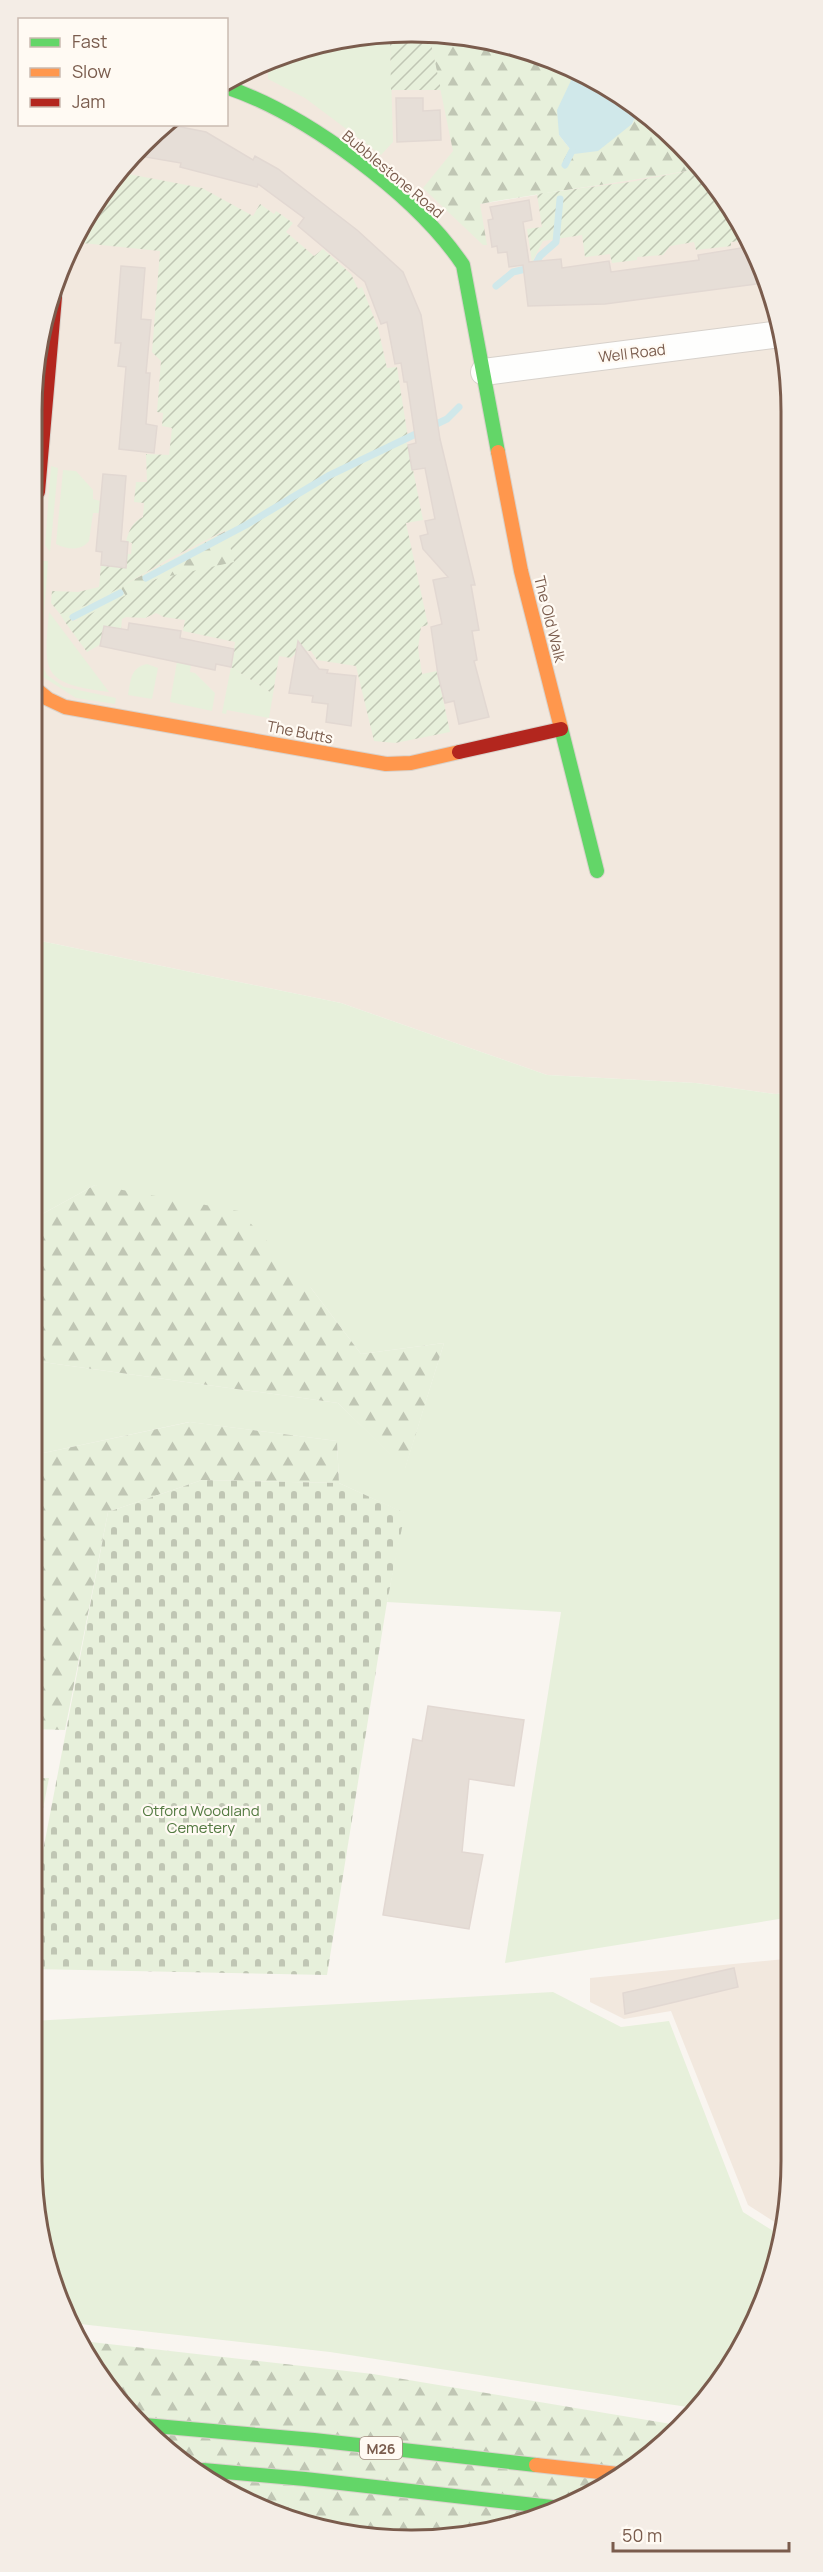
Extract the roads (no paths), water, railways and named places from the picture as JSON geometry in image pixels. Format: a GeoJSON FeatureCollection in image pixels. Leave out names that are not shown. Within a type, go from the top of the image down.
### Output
{"type":"FeatureCollection","features":[{"type":"Feature","properties":{"kind":"main road","name":"Bubblestone Road"},"geometry":{"type":"LineString","coordinates":[[232,89],[278,108],[322,136],[406,203],[453,249],[466,273],[484,372]]}},
{"type":"Feature","properties":{"kind":"main road"},"geometry":{"type":"LineString","coordinates":[[42,446],[53,326]]}},
{"type":"Feature","properties":{"kind":"main road","name":"The Old Walk"},"geometry":{"type":"LineString","coordinates":[[484,372],[521,571],[597,871]]}},
{"type":"Feature","properties":{"kind":"main road","name":"The Butts"},"geometry":{"type":"LineString","coordinates":[[42,694],[65,707],[386,764],[411,763],[561,729]]}},
{"type":"Feature","properties":{"kind":"main road","name":"M26"},"geometry":{"type":"LineString","coordinates":[[154,2426],[608,2473]]}},
{"type":"Feature","properties":{"kind":"main road"},"geometry":{"type":"LineString","coordinates":[[211,2471],[542,2506]]}},
{"type":"Feature","properties":{"kind":"street","name":"Well Road"},"geometry":{"type":"LineString","coordinates":[[484,372],[773,335]]}},
{"type":"Feature","properties":{"kind":"water"},"geometry":{"type":"Polygon","coordinates":[[[572,79],[617,104],[635,117],[632,124],[598,151],[574,154],[559,135],[557,110],[572,79]]]}},
{"type":"Feature","properties":{"kind":"waterway"},"geometry":{"type":"LineString","coordinates":[[565,165],[572,151]]}},
{"type":"Feature","properties":{"kind":"waterway"},"geometry":{"type":"LineString","coordinates":[[496,286],[513,272],[534,267],[540,256],[556,242],[560,199]]}},
{"type":"Feature","properties":{"kind":"waterway"},"geometry":{"type":"LineString","coordinates":[[146,578],[246,525],[328,476],[447,419],[459,407]]}},
{"type":"Feature","properties":{"kind":"waterway"},"geometry":{"type":"LineString","coordinates":[[73,617],[120,593]]}},
{"type":"Feature","properties":{"kind":"park label","name":"Otford Woodland Cemetery"},"geometry":{"type":"Point","coordinates":[201,1818]}}]}
